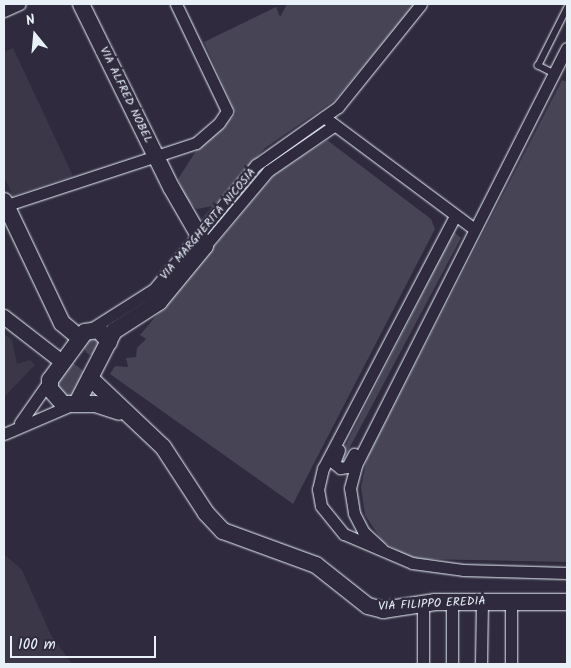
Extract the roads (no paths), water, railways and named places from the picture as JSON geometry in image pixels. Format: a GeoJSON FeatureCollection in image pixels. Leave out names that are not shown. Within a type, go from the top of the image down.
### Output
{"type":"FeatureCollection","features":[{"type":"Feature","properties":{"kind":"main road","name":"VIA ALFRED NOBEL"},"geometry":{"type":"LineString","coordinates":[[81,4],[171,187],[202,240]]}},
{"type":"Feature","properties":{"kind":"main road"},"geometry":{"type":"LineString","coordinates":[[4,204],[80,332],[109,342]]}},
{"type":"Feature","properties":{"kind":"main road","name":"VIA MARGHERITA NICOSIA"},"geometry":{"type":"LineString","coordinates":[[73,404],[90,378],[114,331],[165,296],[202,240]]}},
{"type":"Feature","properties":{"kind":"main road"},"geometry":{"type":"LineString","coordinates":[[80,332],[50,380],[52,396],[73,404],[105,406],[132,420]]}},
{"type":"Feature","properties":{"kind":"main road"},"geometry":{"type":"LineString","coordinates":[[90,378],[132,420]]}},
{"type":"Feature","properties":{"kind":"main road","name":"VIA FILIPPO EREDIA"},"geometry":{"type":"LineString","coordinates":[[132,420],[163,447],[206,513],[223,531],[316,566],[368,606],[383,610],[452,602],[567,602]]}},
{"type":"Feature","properties":{"kind":"street"},"geometry":{"type":"LineString","coordinates":[[4,11],[20,4]]}},
{"type":"Feature","properties":{"kind":"street"},"geometry":{"type":"LineString","coordinates":[[4,204],[196,143],[227,111],[176,4]]}},
{"type":"Feature","properties":{"kind":"street","name":"VIA MARGHERITA NICOSIA"},"geometry":{"type":"LineString","coordinates":[[202,240],[256,165],[338,107],[421,4]]}},
{"type":"Feature","properties":{"kind":"street"},"geometry":{"type":"LineString","coordinates":[[388,554],[362,531],[351,501],[353,474],[368,435],[567,48]]}},
{"type":"Feature","properties":{"kind":"street"},"geometry":{"type":"LineString","coordinates":[[324,117],[474,229]]}},
{"type":"Feature","properties":{"kind":"street","name":"VIA MARGHERITA NICOSIA"},"geometry":{"type":"LineString","coordinates":[[80,332],[146,296],[268,171],[335,125]]}},
{"type":"Feature","properties":{"kind":"street"},"geometry":{"type":"LineString","coordinates":[[455,216],[343,434],[323,468],[318,489],[321,506],[344,534],[388,554],[448,569],[567,573]]}},
{"type":"Feature","properties":{"kind":"street"},"geometry":{"type":"LineString","coordinates":[[4,317],[62,362]]}},
{"type":"Feature","properties":{"kind":"street"},"geometry":{"type":"LineString","coordinates":[[9,431],[30,414],[50,380]]}},
{"type":"Feature","properties":{"kind":"street"},"geometry":{"type":"LineString","coordinates":[[9,431],[73,404]]}},
{"type":"Feature","properties":{"kind":"street"},"geometry":{"type":"LineString","coordinates":[[343,434],[334,459],[343,468],[368,435]]}},
{"type":"Feature","properties":{"kind":"street"},"geometry":{"type":"LineString","coordinates":[[481,664],[482,601]]}},
{"type":"Feature","properties":{"kind":"street"},"geometry":{"type":"LineString","coordinates":[[511,601],[511,664]]}},
{"type":"Feature","properties":{"kind":"street"},"geometry":{"type":"LineString","coordinates":[[452,602],[452,664]]}},
{"type":"Feature","properties":{"kind":"street"},"geometry":{"type":"LineString","coordinates":[[423,604],[423,664]]}},
{"type":"Feature","properties":{"kind":"lane"},"geometry":{"type":"LineString","coordinates":[[554,74],[538,66],[567,8]]}}]}
